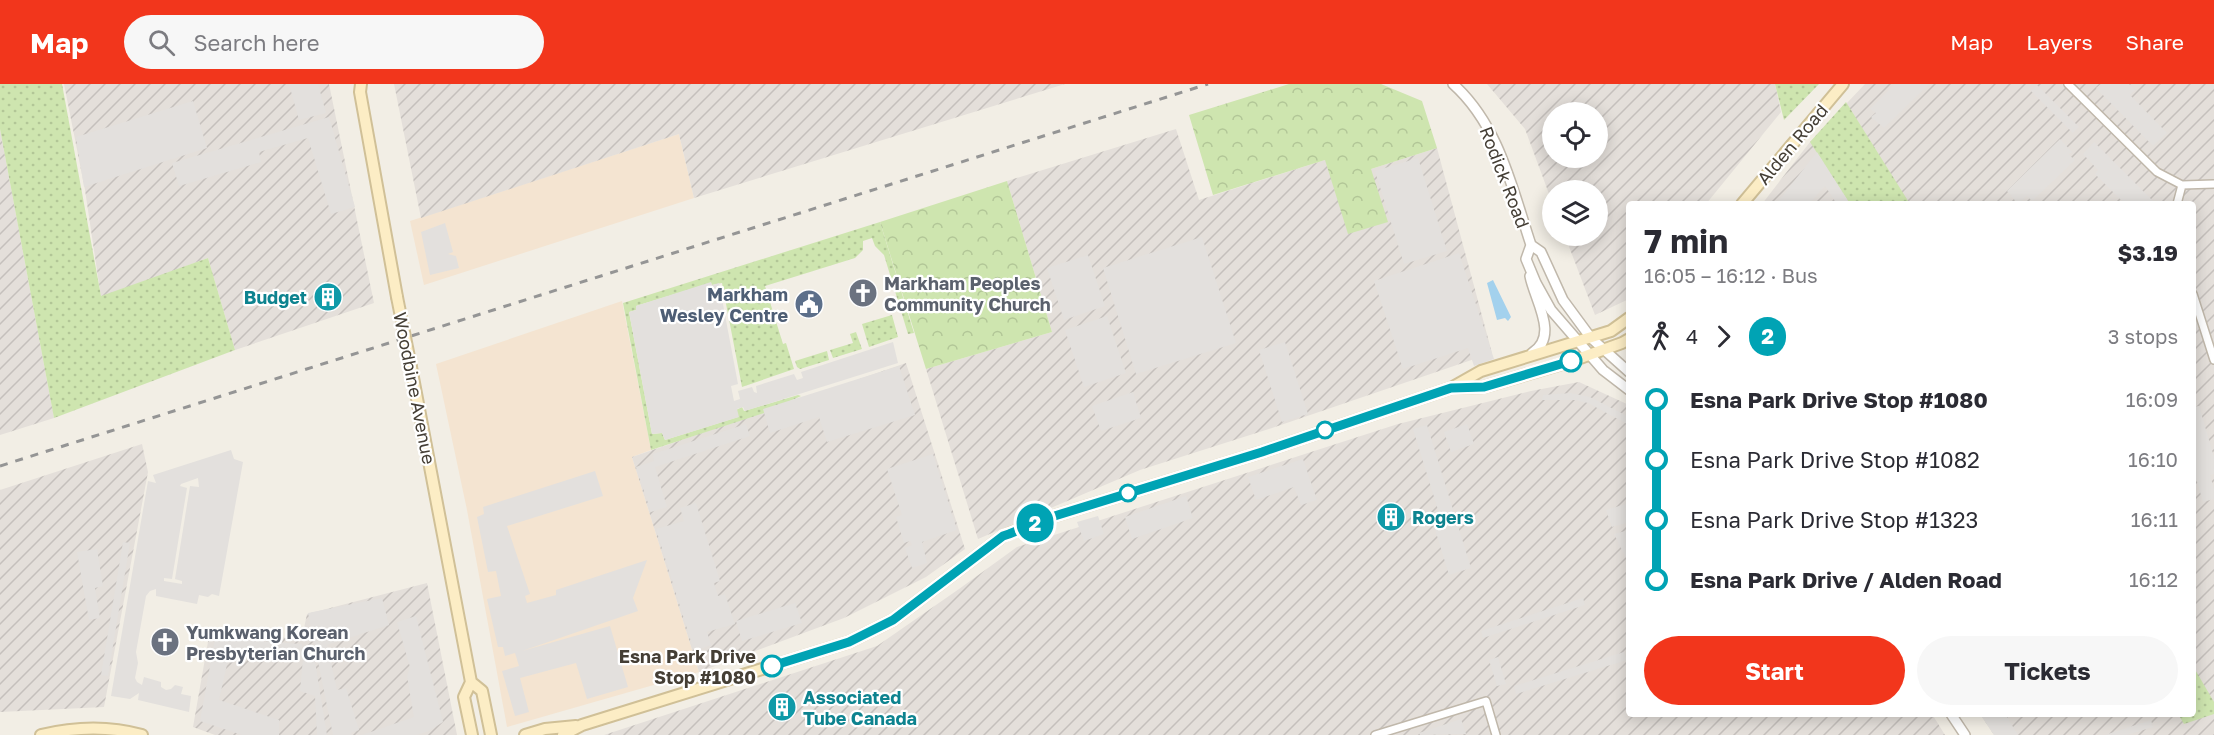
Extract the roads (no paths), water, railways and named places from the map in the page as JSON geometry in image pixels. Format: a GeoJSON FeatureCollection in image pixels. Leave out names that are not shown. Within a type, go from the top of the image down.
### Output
{"type":"FeatureCollection","features":[{"type":"Feature","properties":{"kind":"main road","name":"Woodbine Avenue"},"geometry":{"type":"LineString","coordinates":[[351,84],[361,88],[397,297],[471,682],[464,697],[472,735]]}},
{"type":"Feature","properties":{"kind":"main road","name":"Alden Road"},"geometry":{"type":"LineString","coordinates":[[1745,201],[1843,84]]}},
{"type":"Feature","properties":{"kind":"main road"},"geometry":{"type":"LineString","coordinates":[[563,735],[582,725],[849,642],[893,620],[1003,536],[1048,518],[1262,452],[1451,388],[1481,371],[1592,338],[1611,331],[1626,320]]}},
{"type":"Feature","properties":{"kind":"main road"},"geometry":{"type":"LineString","coordinates":[[1451,388],[1484,387],[1589,355],[1626,340]]}},
{"type":"Feature","properties":{"kind":"main road","name":"Woodbine Avenue"},"geometry":{"type":"LineString","coordinates":[[471,682],[483,691],[491,735]]}},
{"type":"Feature","properties":{"kind":"main road"},"geometry":{"type":"LineString","coordinates":[[525,735],[545,729],[582,725]]}},
{"type":"Feature","properties":{"kind":"main road"},"geometry":{"type":"LineString","coordinates":[[41,735],[56,731],[93,728],[128,731],[142,735]]}},
{"type":"Feature","properties":{"kind":"street","name":"Rodick Road"},"geometry":{"type":"LineString","coordinates":[[1453,84],[1466,95],[1495,139],[1531,245],[1541,252],[1563,300],[1592,338],[1626,369]]}},
{"type":"Feature","properties":{"kind":"street"},"geometry":{"type":"LineString","coordinates":[[2068,84],[2157,172],[2182,185],[2214,184]]}},
{"type":"Feature","properties":{"kind":"street"},"geometry":{"type":"LineString","coordinates":[[2178,201],[2182,185]]}},
{"type":"Feature","properties":{"kind":"street","name":"Rodick Road"},"geometry":{"type":"LineString","coordinates":[[1526,259],[1531,245]]}},
{"type":"Feature","properties":{"kind":"street"},"geometry":{"type":"LineString","coordinates":[[1526,259],[1551,310],[1603,370],[1626,388]]}},
{"type":"Feature","properties":{"kind":"street"},"geometry":{"type":"LineString","coordinates":[[1524,359],[1540,349],[1545,320],[1532,288],[1526,259]]}},
{"type":"Feature","properties":{"kind":"street"},"geometry":{"type":"LineString","coordinates":[[2196,303],[2214,360]]}},
{"type":"Feature","properties":{"kind":"street"},"geometry":{"type":"LineString","coordinates":[[1375,735],[1486,701],[1496,735]]}},
{"type":"Feature","properties":{"kind":"street"},"geometry":{"type":"LineString","coordinates":[[1953,717],[1965,735]]}},
{"type":"Feature","properties":{"kind":"water"},"geometry":{"type":"Polygon","coordinates":[[[1493,280],[1511,317],[1508,321],[1505,318],[1497,320],[1487,283],[1493,280]]]}},
{"type":"Feature","properties":{"kind":"railway"},"geometry":{"type":"LineString","coordinates":[[0,466],[1208,84]]}},
{"type":"Feature","properties":{"kind":"place","name":"Markham Peoples Community Church"},"geometry":{"type":"Point","coordinates":[863,293]}},
{"type":"Feature","properties":{"kind":"place","name":"Budget"},"geometry":{"type":"Point","coordinates":[328,297]}},
{"type":"Feature","properties":{"kind":"place","name":"Markham Wesley Centre"},"geometry":{"type":"Point","coordinates":[809,304]}},
{"type":"Feature","properties":{"kind":"place","name":"Rogers"},"geometry":{"type":"Point","coordinates":[1391,517]}},
{"type":"Feature","properties":{"kind":"place","name":"Yumkwang Korean Presbyterian Church"},"geometry":{"type":"Point","coordinates":[165,642]}},
{"type":"Feature","properties":{"kind":"place","name":"Esna Park Drive Stop #1080"},"geometry":{"type":"Point","coordinates":[772,666]}},
{"type":"Feature","properties":{"kind":"place","name":"Associated Tube Canada"},"geometry":{"type":"Point","coordinates":[782,707]}}]}
